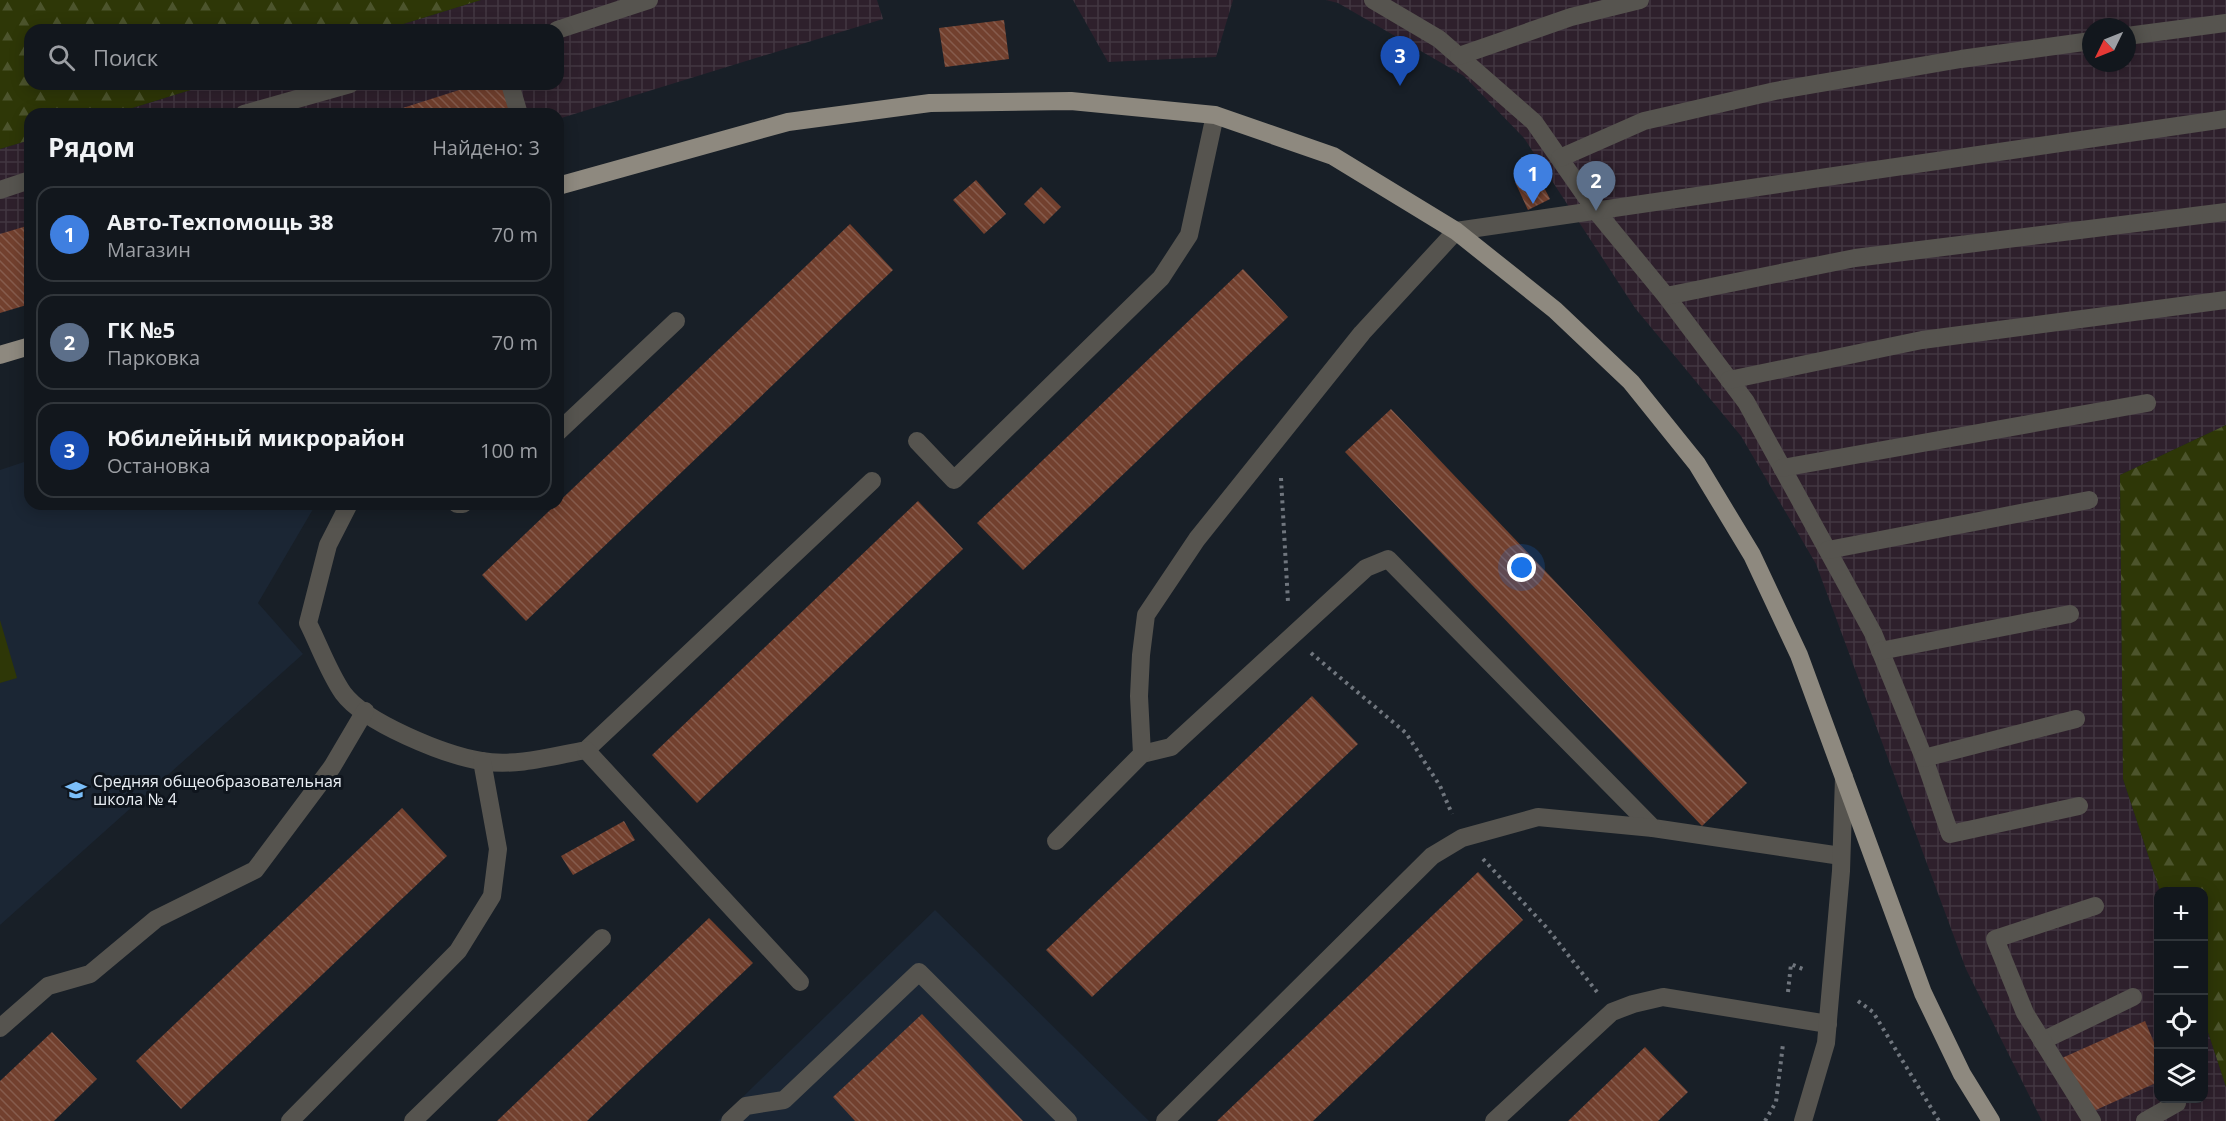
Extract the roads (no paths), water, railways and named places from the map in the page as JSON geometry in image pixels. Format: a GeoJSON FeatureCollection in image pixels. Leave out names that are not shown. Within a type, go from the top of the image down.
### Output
{"type":"FeatureCollection","features":[{"type":"Feature","properties":{"kind":"main road"},"geometry":{"type":"LineString","coordinates":[[564,184],[788,122],[930,104],[1071,101],[1215,115],[1333,156],[1456,231],[1555,310],[1631,382],[1697,464],[1752,555],[1794,645],[1923,993],[1962,1074],[1991,1121]]}},
{"type":"Feature","properties":{"kind":"main road"},"geometry":{"type":"LineString","coordinates":[[0,355],[24,348]]}},
{"type":"Feature","properties":{"kind":"street"},"geometry":{"type":"LineString","coordinates":[[564,28],[649,0]]}},
{"type":"Feature","properties":{"kind":"street"},"geometry":{"type":"LineString","coordinates":[[1373,0],[1439,39],[1534,122],[1596,212],[1666,296],[1746,402],[1828,550],[1880,651],[1924,758],[1950,834],[2079,806]]}},
{"type":"Feature","properties":{"kind":"street"},"geometry":{"type":"LineString","coordinates":[[1459,56],[1571,17],[1640,0]]}},
{"type":"Feature","properties":{"kind":"street"},"geometry":{"type":"LineString","coordinates":[[2136,35],[2226,23]]}},
{"type":"Feature","properties":{"kind":"street"},"geometry":{"type":"LineString","coordinates":[[1560,158],[1644,121],[1775,91],[1961,59],[2082,42]]}},
{"type":"Feature","properties":{"kind":"street"},"geometry":{"type":"LineString","coordinates":[[265,108],[329,90]]}},
{"type":"Feature","properties":{"kind":"street"},"geometry":{"type":"LineString","coordinates":[[512,90],[517,108]]}},
{"type":"Feature","properties":{"kind":"street"},"geometry":{"type":"LineString","coordinates":[[917,441],[954,480],[1161,278],[1189,235],[1215,115]]}},
{"type":"Feature","properties":{"kind":"street"},"geometry":{"type":"LineString","coordinates":[[1142,754],[1140,685],[1146,615],[1197,539],[1362,333],[1456,231],[2226,119]]}},
{"type":"Feature","properties":{"kind":"street"},"geometry":{"type":"LineString","coordinates":[[0,190],[24,182]]}},
{"type":"Feature","properties":{"kind":"street"},"geometry":{"type":"LineString","coordinates":[[1666,296],[1855,258],[2226,212]]}},
{"type":"Feature","properties":{"kind":"street"},"geometry":{"type":"LineString","coordinates":[[1729,380],[1922,340],[2226,300]]}},
{"type":"Feature","properties":{"kind":"street"},"geometry":{"type":"LineString","coordinates":[[564,426],[676,321]]}},
{"type":"Feature","properties":{"kind":"street"},"geometry":{"type":"LineString","coordinates":[[1782,468],[2147,403]]}},
{"type":"Feature","properties":{"kind":"street"},"geometry":{"type":"LineString","coordinates":[[347,510],[328,544],[308,623],[344,694],[387,728],[482,761],[525,762],[586,750],[872,481]]}},
{"type":"Feature","properties":{"kind":"street"},"geometry":{"type":"LineString","coordinates":[[1828,550],[2089,500]]}},
{"type":"Feature","properties":{"kind":"street"},"geometry":{"type":"LineString","coordinates":[[1056,841],[1142,754],[1171,747],[1366,568],[1388,559],[1653,828]]}},
{"type":"Feature","properties":{"kind":"street"},"geometry":{"type":"LineString","coordinates":[[1880,651],[2070,614]]}},
{"type":"Feature","properties":{"kind":"street"},"geometry":{"type":"LineString","coordinates":[[0,1028],[48,986],[90,974],[156,919],[255,870],[332,767],[365,711]]}},
{"type":"Feature","properties":{"kind":"street"},"geometry":{"type":"LineString","coordinates":[[1924,758],[2076,719]]}},
{"type":"Feature","properties":{"kind":"street"},"geometry":{"type":"LineString","coordinates":[[586,750],[800,982]]}},
{"type":"Feature","properties":{"kind":"street"},"geometry":{"type":"LineString","coordinates":[[290,1121],[458,951],[492,896],[498,849],[482,761]]}},
{"type":"Feature","properties":{"kind":"street"},"geometry":{"type":"LineString","coordinates":[[1803,1121],[1826,1043],[1841,856],[1844,777]]}},
{"type":"Feature","properties":{"kind":"street"},"geometry":{"type":"LineString","coordinates":[[1165,1121],[1432,856],[1462,838],[1538,817],[1653,828],[1841,856]]}},
{"type":"Feature","properties":{"kind":"street"},"geometry":{"type":"LineString","coordinates":[[2092,1121],[2025,1013],[1995,939],[2095,906]]}},
{"type":"Feature","properties":{"kind":"street"},"geometry":{"type":"LineString","coordinates":[[413,1121],[602,938]]}},
{"type":"Feature","properties":{"kind":"street"},"geometry":{"type":"LineString","coordinates":[[730,1121],[746,1106],[784,1100],[919,972],[1068,1121]]}},
{"type":"Feature","properties":{"kind":"street"},"geometry":{"type":"LineString","coordinates":[[1494,1121],[1612,1012],[1634,1004],[1663,997],[1828,1024]]}},
{"type":"Feature","properties":{"kind":"street"},"geometry":{"type":"LineString","coordinates":[[2042,1041],[2133,997]]}},
{"type":"Feature","properties":{"kind":"street"},"geometry":{"type":"LineString","coordinates":[[2145,1121],[2177,1103]]}},
{"type":"Feature","properties":{"kind":"place","name":"Юбилейный микрорайон"},"geometry":{"type":"Point","coordinates":[1400,86]}},
{"type":"Feature","properties":{"kind":"place","name":"Авто-Техпомощь 38"},"geometry":{"type":"Point","coordinates":[1533,204]}},
{"type":"Feature","properties":{"kind":"place","name":"ГК №5"},"geometry":{"type":"Point","coordinates":[1596,211]}},
{"type":"Feature","properties":{"kind":"place","name":"Средняя общеобразовательная школа № 4"},"geometry":{"type":"Point","coordinates":[76,790]}}]}
